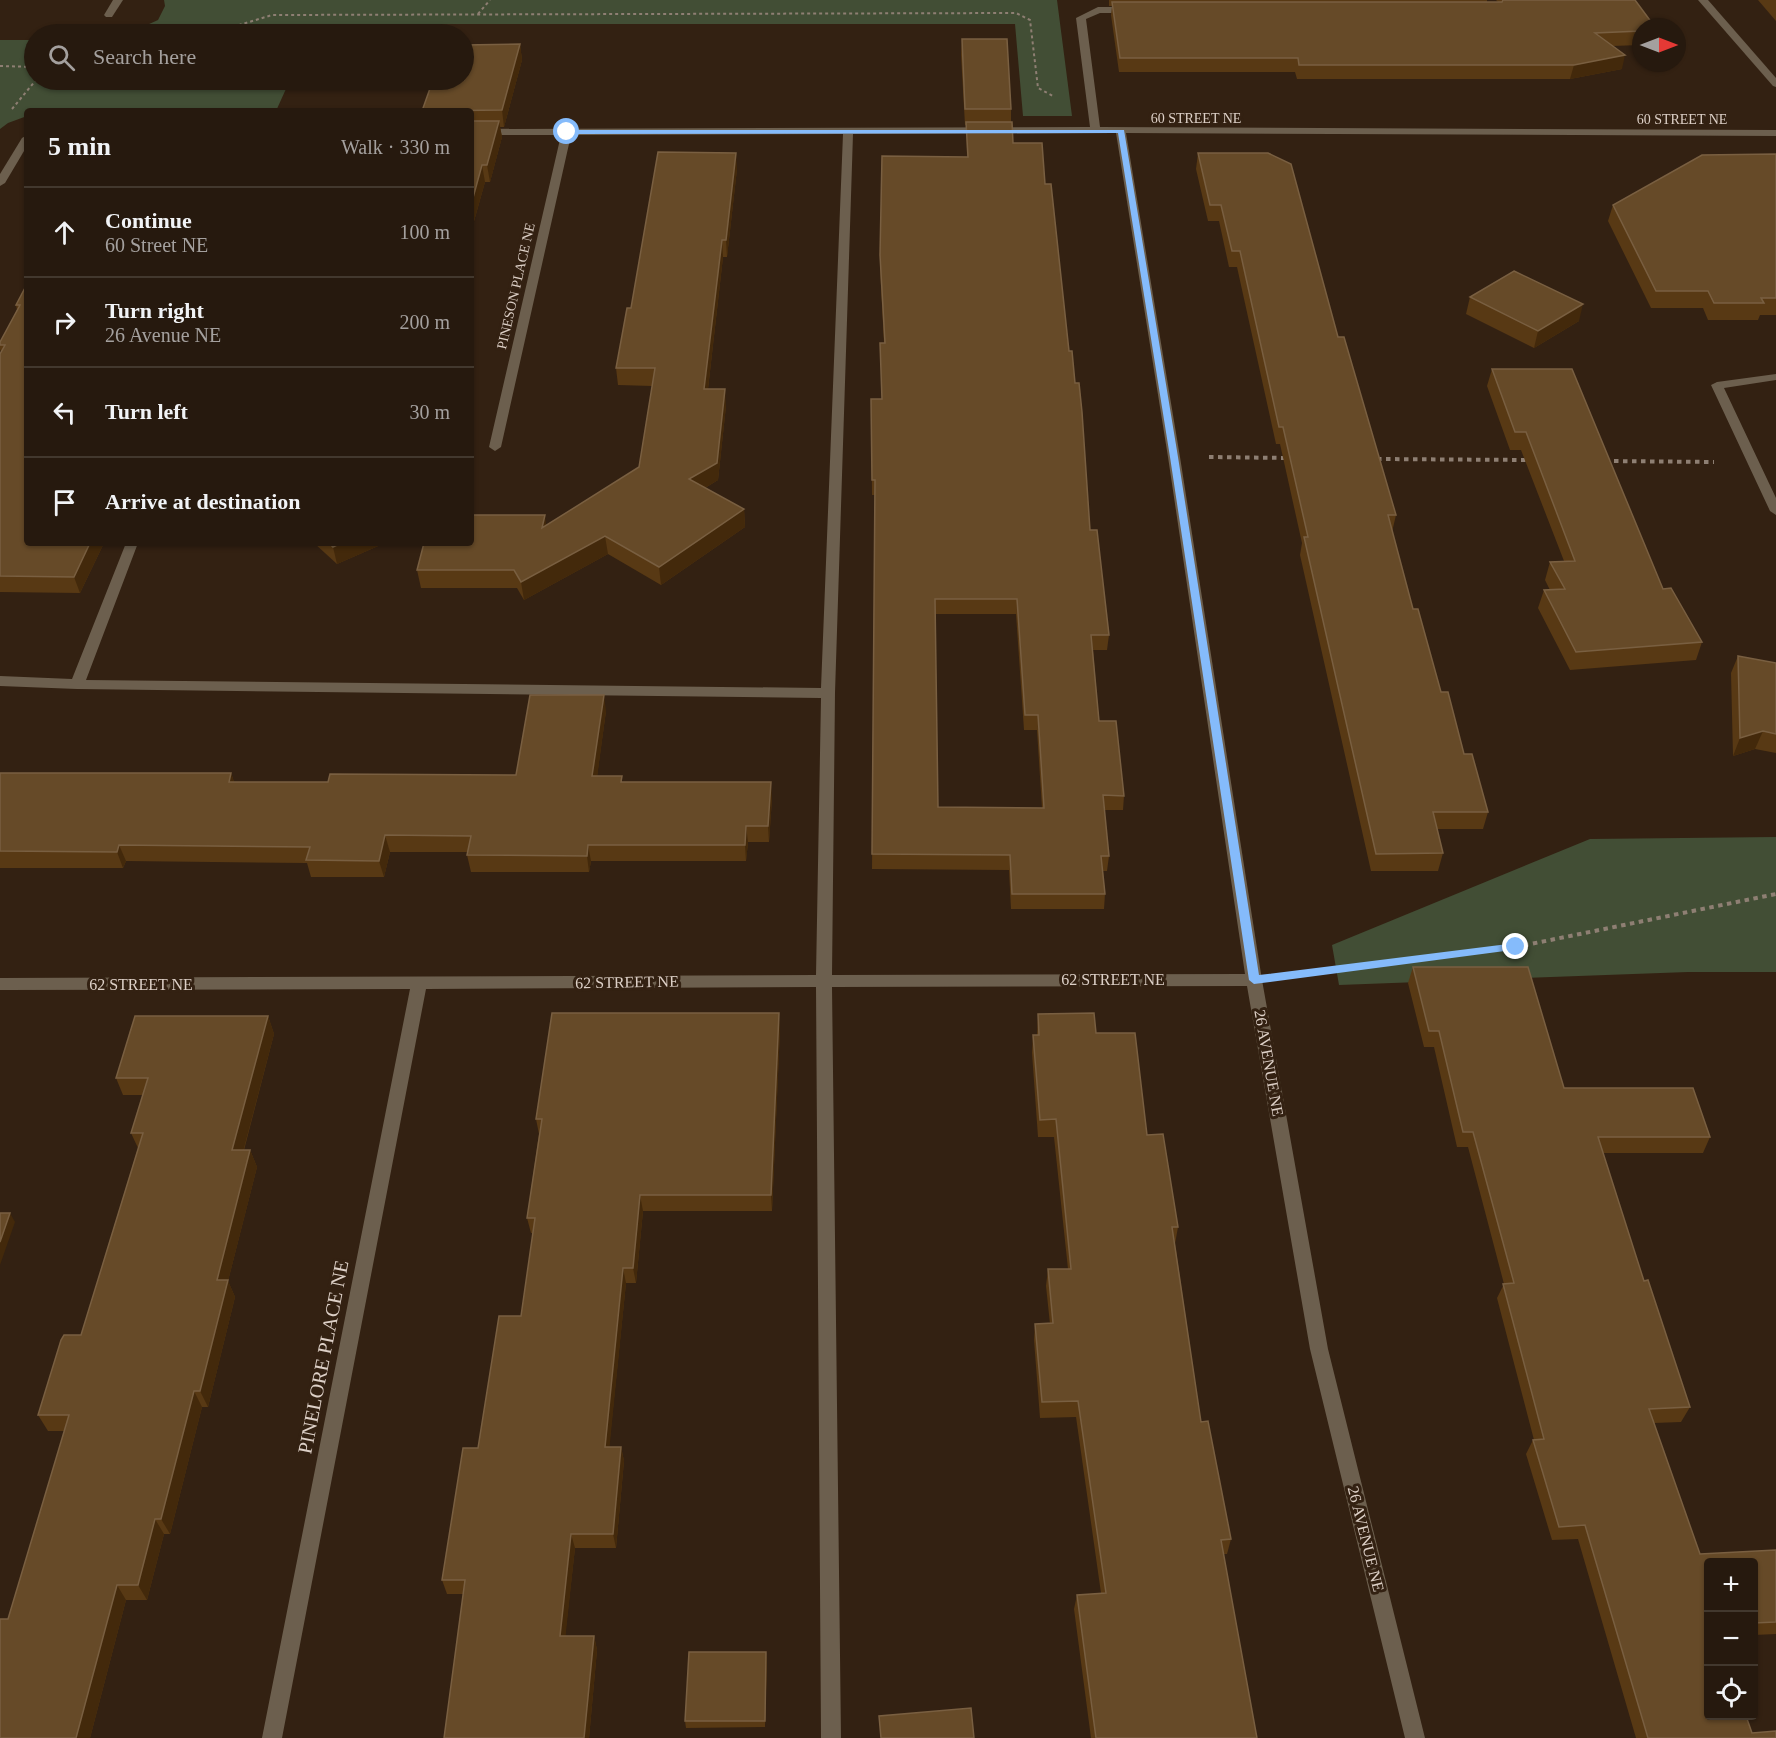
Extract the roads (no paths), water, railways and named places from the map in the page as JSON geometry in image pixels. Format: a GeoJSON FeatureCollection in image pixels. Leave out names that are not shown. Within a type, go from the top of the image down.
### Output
{"type":"FeatureCollection","features":[{"type":"Feature","properties":{"kind":"street"},"geometry":{"type":"LineString","coordinates":[[109,15],[118,0]]}},
{"type":"Feature","properties":{"kind":"street"},"geometry":{"type":"LineString","coordinates":[[1703,0],[1776,84]]}},
{"type":"Feature","properties":{"kind":"street"},"geometry":{"type":"LineString","coordinates":[[1095,130],[1081,18],[1098,10],[1145,10]]}},
{"type":"Feature","properties":{"kind":"street","name":"60 STREET NE"},"geometry":{"type":"LineString","coordinates":[[474,132],[1095,130],[1776,133]]}},
{"type":"Feature","properties":{"kind":"street","name":"26 AVENUE NE"},"geometry":{"type":"LineString","coordinates":[[1121,131],[1174,457],[1254,980],[1319,1349],[1415,1738]]}},
{"type":"Feature","properties":{"kind":"street","name":"PINESON PLACE NE"},"geometry":{"type":"LineString","coordinates":[[495,447],[567,132]]}},
{"type":"Feature","properties":{"kind":"street"},"geometry":{"type":"LineString","coordinates":[[831,1738],[824,979],[828,693],[848,132]]}},
{"type":"Feature","properties":{"kind":"street"},"geometry":{"type":"LineString","coordinates":[[0,183],[24,143]]}},
{"type":"Feature","properties":{"kind":"street"},"geometry":{"type":"LineString","coordinates":[[1776,377],[1717,385],[1776,511]]}},
{"type":"Feature","properties":{"kind":"street"},"geometry":{"type":"LineString","coordinates":[[77,684],[131,546]]}},
{"type":"Feature","properties":{"kind":"street"},"geometry":{"type":"LineString","coordinates":[[0,681],[77,684],[828,693]]}},
{"type":"Feature","properties":{"kind":"street","name":"62 STREET NE"},"geometry":{"type":"LineString","coordinates":[[0,984],[419,984],[824,979],[1254,980]]}},
{"type":"Feature","properties":{"kind":"street","name":"PINELORE PLACE NE"},"geometry":{"type":"LineString","coordinates":[[272,1738],[419,984]]}}]}
